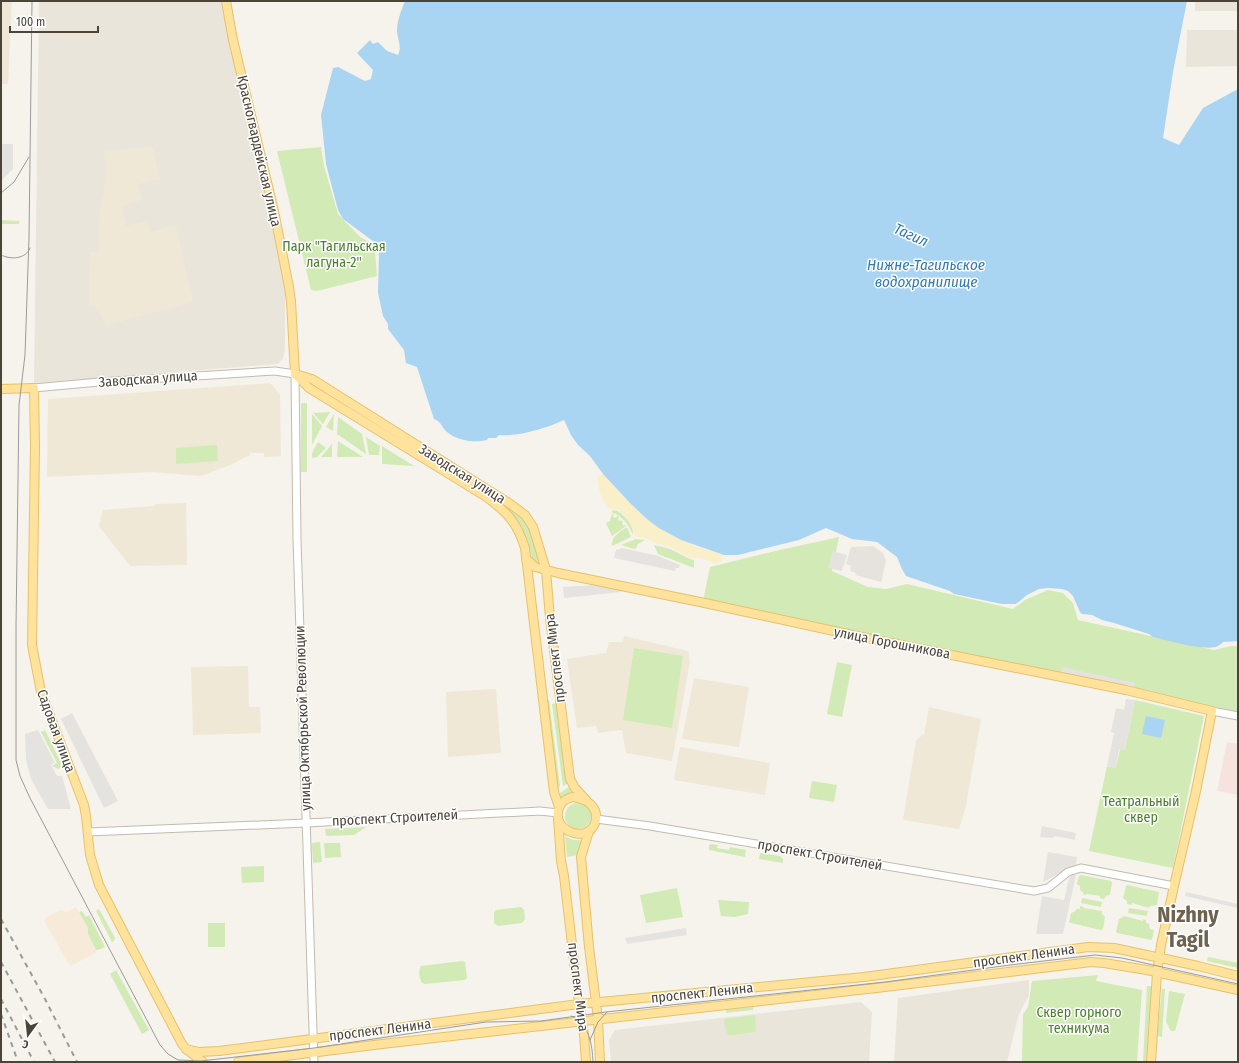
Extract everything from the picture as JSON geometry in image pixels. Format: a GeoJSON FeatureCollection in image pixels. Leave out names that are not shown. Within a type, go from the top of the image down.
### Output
{"type":"FeatureCollection","features":[{"type":"Feature","properties":{"kind":"main road","name":"Красногвардейская улица"},"geometry":{"type":"LineString","coordinates":[[226,1],[233,40],[274,211],[291,301],[295,374]]}},
{"type":"Feature","properties":{"kind":"main road","name":"Заводская улица"},"geometry":{"type":"LineString","coordinates":[[295,374],[312,379],[510,503],[525,515]]}},
{"type":"Feature","properties":{"kind":"main road","name":"Заводская улица"},"geometry":{"type":"LineString","coordinates":[[295,374],[309,388],[485,496],[500,507],[511,519],[521,535]]}},
{"type":"Feature","properties":{"kind":"main road","name":"Заводская улица"},"geometry":{"type":"LineString","coordinates":[[1,389],[34,388]]}},
{"type":"Feature","properties":{"kind":"main road","name":"Садовая улица"},"geometry":{"type":"LineString","coordinates":[[34,388],[35,447],[32,645],[40,692],[84,805],[90,855],[99,885],[177,1035],[186,1049]]}},
{"type":"Feature","properties":{"kind":"main road","name":"проспект Мира"},"geometry":{"type":"LineString","coordinates":[[525,515],[536,532],[546,570],[550,618],[569,774],[571,783],[586,800]]}},
{"type":"Feature","properties":{"kind":"main road","name":"проспект Мира"},"geometry":{"type":"LineString","coordinates":[[521,535],[525,548],[554,792],[558,813],[561,861],[586,1062]]}},
{"type":"Feature","properties":{"kind":"main road","name":"улица Горошникова"},"geometry":{"type":"LineString","coordinates":[[526,558],[535,567],[558,573],[1126,690],[1212,711]]}},
{"type":"Feature","properties":{"kind":"main road"},"geometry":{"type":"LineString","coordinates":[[1152,1062],[1159,958],[1212,711]]}},
{"type":"Feature","properties":{"kind":"main road"},"geometry":{"type":"LineString","coordinates":[[572,797],[586,800],[595,812],[596,819],[594,824],[589,831],[584,833],[570,833],[560,824],[558,813],[563,801],[572,797]]}},
{"type":"Feature","properties":{"kind":"main road","name":"проспект Мира"},"geometry":{"type":"LineString","coordinates":[[589,831],[581,857],[589,947],[598,1019],[600,1062]]}},
{"type":"Feature","properties":{"kind":"main road","name":"проспект Ленина"},"geometry":{"type":"LineString","coordinates":[[186,1049],[199,1052],[212,1052],[595,1002],[864,977],[1088,947],[1114,948],[1238,976]]}},
{"type":"Feature","properties":{"kind":"main road","name":"проспект Ленина"},"geometry":{"type":"LineString","coordinates":[[238,1062],[1091,962],[1104,962],[1238,990]]}},
{"type":"Feature","properties":{"kind":"main road"},"geometry":{"type":"LineString","coordinates":[[186,1049],[203,1062]]}},
{"type":"Feature","properties":{"kind":"street","name":"Заводская улица"},"geometry":{"type":"LineString","coordinates":[[34,388],[98,382],[275,371],[295,374]]}},
{"type":"Feature","properties":{"kind":"street","name":"улица Октябрьской Революции"},"geometry":{"type":"LineString","coordinates":[[295,374],[297,539],[314,1062]]}},
{"type":"Feature","properties":{"kind":"street","name":"улица Горошникова"},"geometry":{"type":"LineString","coordinates":[[1212,711],[1238,716]]}},
{"type":"Feature","properties":{"kind":"street","name":"проспект Строителей"},"geometry":{"type":"LineString","coordinates":[[88,832],[540,811],[558,813]]}},
{"type":"Feature","properties":{"kind":"street","name":"проспект Строителей"},"geometry":{"type":"LineString","coordinates":[[596,819],[650,826],[1034,891],[1044,890],[1068,872],[1081,868],[1174,886]]}},
{"type":"Feature","properties":{"kind":"shaded area"},"geometry":{"type":"Polygon","coordinates":[[[1,1],[12,1],[8,84],[1,84],[1,1]]]}},
{"type":"Feature","properties":{"kind":"shaded area"},"geometry":{"type":"Polygon","coordinates":[[[39,1],[221,1],[283,272],[285,287],[285,350],[283,359],[278,364],[34,383],[39,1]]]}},
{"type":"Feature","properties":{"kind":"shaded area"},"geometry":{"type":"Polygon","coordinates":[[[1195,1],[1238,1],[1238,11],[1195,11],[1195,1]]]}},
{"type":"Feature","properties":{"kind":"shaded area"},"geometry":{"type":"Polygon","coordinates":[[[1187,30],[1238,30],[1238,66],[1186,67],[1187,30]]]}},
{"type":"Feature","properties":{"kind":"shaded area"},"geometry":{"type":"Polygon","coordinates":[[[1,144],[13,144],[13,169],[2,180],[1,144]]]}},
{"type":"Feature","properties":{"kind":"shaded area"},"geometry":{"type":"Polygon","coordinates":[[[152,147],[160,179],[138,184],[142,200],[122,206],[126,226],[147,221],[151,232],[176,225],[193,302],[107,325],[94,306],[89,306],[90,252],[99,252],[100,208],[107,174],[104,150],[152,147]]]}},
{"type":"Feature","properties":{"kind":"shaded area"},"geometry":{"type":"Polygon","coordinates":[[[270,383],[280,394],[281,456],[264,457],[264,453],[250,453],[250,455],[230,465],[201,476],[153,472],[47,477],[48,399],[270,383]]]}},
{"type":"Feature","properties":{"kind":"shaded area"},"geometry":{"type":"Polygon","coordinates":[[[186,503],[187,565],[130,566],[99,526],[103,510],[153,506],[157,504],[186,503]]]}},
{"type":"Feature","properties":{"kind":"shaded area"},"geometry":{"type":"Polygon","coordinates":[[[873,546],[883,553],[886,561],[881,582],[855,575],[856,573],[850,571],[851,566],[846,564],[851,547],[873,546]]]}},
{"type":"Feature","properties":{"kind":"shaded area"},"geometry":{"type":"Polygon","coordinates":[[[622,548],[658,556],[680,565],[675,571],[614,558],[616,550],[622,548]]]}},
{"type":"Feature","properties":{"kind":"shaded area"},"geometry":{"type":"Polygon","coordinates":[[[833,551],[847,555],[842,571],[828,568],[833,551]]]}},
{"type":"Feature","properties":{"kind":"shaded area"},"geometry":{"type":"Polygon","coordinates":[[[597,585],[622,589],[621,592],[564,598],[563,587],[597,585]]]}},
{"type":"Feature","properties":{"kind":"shaded area"},"geometry":{"type":"Polygon","coordinates":[[[624,636],[688,651],[690,661],[672,761],[626,753],[622,730],[598,733],[596,726],[577,728],[567,659],[606,653],[609,642],[623,642],[624,636]]]}},
{"type":"Feature","properties":{"kind":"shaded area"},"geometry":{"type":"Polygon","coordinates":[[[248,666],[249,707],[260,707],[261,733],[193,735],[191,667],[248,666]]]}},
{"type":"Feature","properties":{"kind":"shaded area"},"geometry":{"type":"Polygon","coordinates":[[[1062,667],[1135,683],[1134,688],[1061,673],[1062,667]]]}},
{"type":"Feature","properties":{"kind":"shaded area"},"geometry":{"type":"Polygon","coordinates":[[[694,678],[749,687],[739,747],[682,739],[694,678]]]}},
{"type":"Feature","properties":{"kind":"shaded area"},"geometry":{"type":"Polygon","coordinates":[[[496,689],[501,753],[448,757],[446,692],[496,689]]]}},
{"type":"Feature","properties":{"kind":"shaded area"},"geometry":{"type":"Polygon","coordinates":[[[1126,699],[1135,700],[1125,750],[1119,749],[1116,768],[1107,766],[1114,733],[1111,732],[1116,708],[1124,710],[1126,699]]]}},
{"type":"Feature","properties":{"kind":"shaded area"},"geometry":{"type":"Polygon","coordinates":[[[929,707],[981,719],[966,806],[959,829],[903,820],[916,740],[924,734],[929,707]]]}},
{"type":"Feature","properties":{"kind":"shaded area"},"geometry":{"type":"Polygon","coordinates":[[[72,713],[118,801],[104,808],[61,719],[72,713]]]}},
{"type":"Feature","properties":{"kind":"shaded area"},"geometry":{"type":"Polygon","coordinates":[[[38,730],[55,763],[51,765],[57,776],[62,776],[71,809],[48,809],[31,779],[26,760],[25,734],[38,730]]]}},
{"type":"Feature","properties":{"kind":"shaded area"},"geometry":{"type":"Polygon","coordinates":[[[1227,742],[1238,744],[1238,795],[1217,791],[1227,742]]]}},
{"type":"Feature","properties":{"kind":"shaded area"},"geometry":{"type":"Polygon","coordinates":[[[680,747],[770,763],[765,795],[674,780],[680,747]]]}},
{"type":"Feature","properties":{"kind":"shaded area"},"geometry":{"type":"Polygon","coordinates":[[[1042,826],[1076,833],[1075,840],[1054,836],[1053,838],[1040,837],[1042,826]]]}},
{"type":"Feature","properties":{"kind":"shaded area"},"geometry":{"type":"Polygon","coordinates":[[[1048,852],[1077,857],[1076,865],[1043,882],[1048,852]]]}},
{"type":"Feature","properties":{"kind":"shaded area"},"geometry":{"type":"Polygon","coordinates":[[[1070,874],[1076,875],[1063,934],[1036,934],[1042,896],[1064,900],[1070,874]]]}},
{"type":"Feature","properties":{"kind":"shaded area"},"geometry":{"type":"Polygon","coordinates":[[[1186,892],[1238,904],[1238,908],[1185,896],[1186,892]]]}},
{"type":"Feature","properties":{"kind":"shaded area"},"geometry":{"type":"Polygon","coordinates":[[[76,907],[88,928],[88,934],[97,952],[71,966],[44,921],[45,918],[60,910],[64,911],[65,913],[76,907]]]}},
{"type":"Feature","properties":{"kind":"shaded area"},"geometry":{"type":"Polygon","coordinates":[[[686,928],[687,935],[627,944],[625,938],[686,928]]]}},
{"type":"Feature","properties":{"kind":"shaded area"},"geometry":{"type":"Polygon","coordinates":[[[1029,980],[1029,995],[1019,1014],[1007,1062],[894,1062],[898,998],[1029,980]]]}},
{"type":"Feature","properties":{"kind":"shaded area"},"geometry":{"type":"Polygon","coordinates":[[[861,1002],[872,1012],[869,1062],[611,1062],[609,1040],[615,1030],[861,1002]]]}},
{"type":"Feature","properties":{"kind":"green space","name":"Парк \"Тагильская лагуна-2\""},"geometry":{"type":"Polygon","coordinates":[[[321,147],[324,166],[338,214],[360,237],[372,243],[375,251],[377,276],[317,291],[311,290],[277,151],[321,147]]]}},
{"type":"Feature","properties":{"kind":"green space"},"geometry":{"type":"Polygon","coordinates":[[[1,220],[19,221],[19,224],[1,224],[1,220]]]}},
{"type":"Feature","properties":{"kind":"green space"},"geometry":{"type":"Polygon","coordinates":[[[301,403],[307,403],[307,472],[301,472],[301,403]]]}},
{"type":"Feature","properties":{"kind":"green space"},"geometry":{"type":"Polygon","coordinates":[[[330,412],[323,424],[313,413],[330,412]]]}},
{"type":"Feature","properties":{"kind":"green space"},"geometry":{"type":"Polygon","coordinates":[[[312,414],[322,426],[312,445],[312,414]]]}},
{"type":"Feature","properties":{"kind":"green space"},"geometry":{"type":"Polygon","coordinates":[[[334,414],[333,431],[326,427],[334,414]]]}},
{"type":"Feature","properties":{"kind":"green space"},"geometry":{"type":"Polygon","coordinates":[[[338,417],[362,434],[366,454],[337,434],[338,417]]]}},
{"type":"Feature","properties":{"kind":"green space"},"geometry":{"type":"Polygon","coordinates":[[[366,437],[380,446],[379,455],[369,455],[366,437]]]}},
{"type":"Feature","properties":{"kind":"green space"},"geometry":{"type":"Polygon","coordinates":[[[338,441],[363,457],[337,457],[338,441]]]}},
{"type":"Feature","properties":{"kind":"green space"},"geometry":{"type":"Polygon","coordinates":[[[318,442],[326,448],[317,457],[312,458],[312,453],[318,442]]]}},
{"type":"Feature","properties":{"kind":"green space"},"geometry":{"type":"Polygon","coordinates":[[[332,444],[332,457],[321,457],[332,444]]]}},
{"type":"Feature","properties":{"kind":"green space"},"geometry":{"type":"Polygon","coordinates":[[[217,445],[218,461],[176,464],[176,448],[217,445]]]}},
{"type":"Feature","properties":{"kind":"green space"},"geometry":{"type":"Polygon","coordinates":[[[382,446],[414,466],[382,464],[382,446]]]}},
{"type":"Feature","properties":{"kind":"green space"},"geometry":{"type":"Polygon","coordinates":[[[492,497],[512,510],[528,526],[540,562],[538,564],[533,562],[528,541],[522,527],[510,512],[492,497]]]}},
{"type":"Feature","properties":{"kind":"green space"},"geometry":{"type":"Polygon","coordinates":[[[614,510],[621,513],[630,523],[633,535],[625,521],[611,512],[614,510]]]}},
{"type":"Feature","properties":{"kind":"green space"},"geometry":{"type":"Polygon","coordinates":[[[612,514],[614,514],[613,517],[619,517],[618,520],[621,520],[623,522],[622,524],[624,526],[625,524],[626,526],[612,536],[606,523],[610,521],[612,514]]]}},
{"type":"Feature","properties":{"kind":"green space"},"geometry":{"type":"Polygon","coordinates":[[[627,527],[631,537],[612,546],[614,537],[627,527]]]}},
{"type":"Feature","properties":{"kind":"green space"},"geometry":{"type":"Polygon","coordinates":[[[839,537],[832,571],[868,587],[886,589],[907,584],[1013,609],[1025,600],[1048,590],[1063,593],[1073,603],[1078,620],[1214,650],[1238,646],[1238,712],[703,601],[710,567],[839,537]]]}},
{"type":"Feature","properties":{"kind":"green space"},"geometry":{"type":"Polygon","coordinates":[[[636,539],[645,540],[638,544],[635,549],[621,545],[636,539]]]}},
{"type":"Feature","properties":{"kind":"green space"},"geometry":{"type":"Polygon","coordinates":[[[654,545],[670,549],[694,560],[694,568],[658,554],[654,545]]]}},
{"type":"Feature","properties":{"kind":"green space"},"geometry":{"type":"Polygon","coordinates":[[[634,648],[683,656],[672,728],[623,720],[634,648]]]}},
{"type":"Feature","properties":{"kind":"green space"},"geometry":{"type":"Polygon","coordinates":[[[837,662],[852,665],[842,717],[827,714],[837,662]]]}},
{"type":"Feature","properties":{"kind":"green space"},"geometry":{"type":"Polygon","coordinates":[[[549,700],[560,786],[557,788],[545,701],[549,700]]]}},
{"type":"Feature","properties":{"kind":"green space","name":"Театральный сквер"},"geometry":{"type":"Polygon","coordinates":[[[1135,700],[1204,716],[1173,868],[1089,851],[1107,766],[1116,768],[1120,749],[1125,750],[1135,700]]]}},
{"type":"Feature","properties":{"kind":"green space"},"geometry":{"type":"Polygon","coordinates":[[[557,703],[568,783],[563,786],[552,704],[557,703]]]}},
{"type":"Feature","properties":{"kind":"green space"},"geometry":{"type":"Polygon","coordinates":[[[45,730],[61,763],[60,768],[58,769],[52,766],[57,763],[41,732],[45,730]]]}},
{"type":"Feature","properties":{"kind":"green space"},"geometry":{"type":"Polygon","coordinates":[[[812,781],[837,785],[834,802],[809,798],[812,781]]]}},
{"type":"Feature","properties":{"kind":"green space"},"geometry":{"type":"Polygon","coordinates":[[[569,787],[574,791],[561,799],[560,793],[569,787]]]}},
{"type":"Feature","properties":{"kind":"green space"},"geometry":{"type":"Polygon","coordinates":[[[578,803],[587,807],[591,816],[587,825],[578,829],[569,825],[565,816],[569,807],[578,803]]]}},
{"type":"Feature","properties":{"kind":"green space"},"geometry":{"type":"Polygon","coordinates":[[[366,827],[354,835],[326,836],[325,829],[366,827]]]}},
{"type":"Feature","properties":{"kind":"green space"},"geometry":{"type":"Polygon","coordinates":[[[565,836],[574,840],[584,840],[578,855],[567,857],[565,836]]]}},
{"type":"Feature","properties":{"kind":"green space"},"geometry":{"type":"Polygon","coordinates":[[[320,842],[322,862],[313,863],[312,843],[320,842]]]}},
{"type":"Feature","properties":{"kind":"green space"},"geometry":{"type":"Polygon","coordinates":[[[324,843],[340,843],[341,857],[325,858],[324,843]]]}},
{"type":"Feature","properties":{"kind":"green space"},"geometry":{"type":"Polygon","coordinates":[[[709,845],[718,845],[717,848],[729,850],[730,847],[746,850],[745,857],[709,850],[709,845]]]}},
{"type":"Feature","properties":{"kind":"green space"},"geometry":{"type":"Polygon","coordinates":[[[760,853],[780,856],[783,859],[783,863],[759,859],[760,853]]]}},
{"type":"Feature","properties":{"kind":"green space"},"geometry":{"type":"Polygon","coordinates":[[[264,866],[264,882],[242,883],[241,867],[264,866]]]}},
{"type":"Feature","properties":{"kind":"green space"},"geometry":{"type":"Polygon","coordinates":[[[1081,875],[1111,881],[1110,895],[1106,896],[1104,899],[1100,898],[1100,896],[1083,894],[1080,890],[1080,886],[1077,884],[1079,876],[1081,875]]]}},
{"type":"Feature","properties":{"kind":"green space"},"geometry":{"type":"Polygon","coordinates":[[[1127,885],[1159,892],[1157,905],[1150,906],[1149,908],[1132,903],[1132,905],[1127,904],[1127,901],[1123,898],[1127,885]]]}},
{"type":"Feature","properties":{"kind":"green space"},"geometry":{"type":"Polygon","coordinates":[[[677,888],[683,917],[646,923],[640,895],[677,888]]]}},
{"type":"Feature","properties":{"kind":"green space"},"geometry":{"type":"Polygon","coordinates":[[[1082,898],[1102,902],[1101,907],[1081,903],[1082,898]]]}},
{"type":"Feature","properties":{"kind":"green space"},"geometry":{"type":"Polygon","coordinates":[[[718,900],[749,902],[748,914],[735,917],[721,916],[718,900]]]}},
{"type":"Feature","properties":{"kind":"green space"},"geometry":{"type":"Polygon","coordinates":[[[1080,906],[1102,911],[1102,914],[1105,917],[1103,929],[1101,930],[1069,922],[1071,913],[1077,909],[1080,909],[1080,906]]]}},
{"type":"Feature","properties":{"kind":"green space"},"geometry":{"type":"Polygon","coordinates":[[[521,907],[524,910],[525,919],[522,923],[498,926],[494,923],[494,913],[496,910],[521,907]]]}},
{"type":"Feature","properties":{"kind":"green space"},"geometry":{"type":"Polygon","coordinates":[[[1129,908],[1148,911],[1147,916],[1128,913],[1129,908]]]}},
{"type":"Feature","properties":{"kind":"green space"},"geometry":{"type":"Polygon","coordinates":[[[99,909],[115,938],[112,942],[96,911],[99,909]]]}},
{"type":"Feature","properties":{"kind":"green space"},"geometry":{"type":"Polygon","coordinates":[[[82,911],[86,917],[89,915],[105,947],[96,950],[88,934],[88,928],[79,912],[82,911]]]}},
{"type":"Feature","properties":{"kind":"green space"},"geometry":{"type":"Polygon","coordinates":[[[1124,916],[1143,921],[1143,919],[1146,920],[1146,923],[1149,924],[1150,929],[1154,930],[1152,939],[1117,933],[1119,919],[1124,916]]]}},
{"type":"Feature","properties":{"kind":"green space"},"geometry":{"type":"Polygon","coordinates":[[[208,923],[225,923],[225,947],[208,947],[208,923]]]}},
{"type":"Feature","properties":{"kind":"green space"},"geometry":{"type":"Polygon","coordinates":[[[1208,957],[1238,963],[1238,968],[1207,961],[1208,957]]]}},
{"type":"Feature","properties":{"kind":"green space"},"geometry":{"type":"Polygon","coordinates":[[[462,961],[465,962],[467,978],[465,980],[425,984],[422,983],[419,972],[421,966],[462,961]]]}},
{"type":"Feature","properties":{"kind":"green space"},"geometry":{"type":"Polygon","coordinates":[[[116,970],[149,1030],[142,1034],[110,974],[116,970]]]}},
{"type":"Feature","properties":{"kind":"green space","name":"Сквер горного техникума"},"geometry":{"type":"Polygon","coordinates":[[[1098,975],[1096,981],[1142,990],[1137,1062],[1022,1062],[1023,1014],[1028,1007],[1032,981],[1098,975]]]}},
{"type":"Feature","properties":{"kind":"green space"},"geometry":{"type":"Polygon","coordinates":[[[1147,986],[1152,986],[1146,1062],[1143,1062],[1147,986]]]}},
{"type":"Feature","properties":{"kind":"green space"},"geometry":{"type":"Polygon","coordinates":[[[1162,989],[1165,989],[1162,1037],[1157,1036],[1162,989]]]}},
{"type":"Feature","properties":{"kind":"green space"},"geometry":{"type":"Polygon","coordinates":[[[1169,991],[1185,994],[1175,1031],[1171,1031],[1166,1022],[1169,991]]]}},
{"type":"Feature","properties":{"kind":"green space"},"geometry":{"type":"Polygon","coordinates":[[[753,1007],[753,1010],[726,1013],[726,1010],[753,1007]]]}},
{"type":"Feature","properties":{"kind":"green space"},"geometry":{"type":"Polygon","coordinates":[[[755,1015],[755,1032],[728,1035],[724,1019],[755,1015]]]}},
{"type":"Feature","properties":{"kind":"sand"},"geometry":{"type":"Polygon","coordinates":[[[603,474],[629,502],[658,527],[680,540],[724,555],[720,562],[715,563],[700,558],[691,558],[671,547],[655,543],[646,538],[635,536],[624,515],[618,510],[608,507],[602,497],[599,490],[597,477],[603,474]]]}},
{"type":"Feature","properties":{"kind":"water","name":"Нижне-Тагильское водохранилище"},"geometry":{"type":"Polygon","coordinates":[[[405,1],[1187,1],[1173,72],[1163,138],[1179,145],[1203,108],[1238,89],[1238,641],[1223,642],[1218,646],[1205,648],[1153,637],[1149,634],[1102,620],[1092,615],[1082,614],[1073,596],[1068,591],[1062,589],[1039,589],[1027,595],[1016,604],[1002,604],[954,594],[950,591],[906,576],[897,557],[877,542],[852,539],[826,528],[799,540],[738,555],[724,555],[681,540],[659,528],[647,519],[603,474],[590,456],[578,445],[571,435],[564,420],[532,431],[515,435],[499,435],[496,438],[488,438],[487,440],[482,441],[461,439],[447,432],[439,422],[434,419],[417,367],[406,363],[404,350],[388,329],[388,324],[383,316],[378,293],[379,252],[377,244],[343,219],[338,210],[326,164],[321,115],[333,68],[338,67],[365,81],[371,79],[373,70],[357,53],[370,40],[373,44],[378,42],[387,51],[398,55],[400,46],[397,32],[398,24],[405,1]]]}},
{"type":"Feature","properties":{"kind":"water"},"geometry":{"type":"Polygon","coordinates":[[[1146,716],[1165,720],[1161,738],[1142,734],[1146,716]]]}},
{"type":"Feature","properties":{"kind":"tram line"},"geometry":{"type":"LineString","coordinates":[[32,1],[29,238],[25,355],[19,405],[16,760],[20,776],[30,798],[160,1045],[168,1054],[178,1060],[201,1061],[314,1048],[486,1022],[541,1021],[606,1012],[885,982],[1095,955],[1122,958],[1238,984]]}},
{"type":"Feature","properties":{"kind":"tram line"},"geometry":{"type":"LineString","coordinates":[[1,193],[14,182],[29,157]]}},
{"type":"Feature","properties":{"kind":"tram line"},"geometry":{"type":"LineString","coordinates":[[1,255],[9,258],[18,258],[28,252],[30,248]]}},
{"type":"Feature","properties":{"kind":"tram line"},"geometry":{"type":"LineString","coordinates":[[590,1040],[598,1022],[607,1012]]}},
{"type":"Feature","properties":{"kind":"tram line"},"geometry":{"type":"LineString","coordinates":[[571,1016],[582,1024],[589,1036],[593,1062]]}},
{"type":"Feature","properties":{"kind":"railway"},"geometry":{"type":"LineString","coordinates":[[1,919],[45,999],[77,1062]]}},
{"type":"Feature","properties":{"kind":"railway"},"geometry":{"type":"LineString","coordinates":[[1,962],[55,1062]]}},
{"type":"Feature","properties":{"kind":"railway"},"geometry":{"type":"LineString","coordinates":[[1,999],[34,1062]]}},
{"type":"Feature","properties":{"kind":"railway"},"geometry":{"type":"LineString","coordinates":[[1,1014],[18,1062]]}},
{"type":"Feature","properties":{"kind":"district","name":"Nizhny Tagil"},"geometry":{"type":"Point","coordinates":[1188,926]}},
{"type":"Feature","properties":{"kind":"water label","name":"Тагил"},"geometry":{"type":"Point","coordinates":[911,235]}}]}
